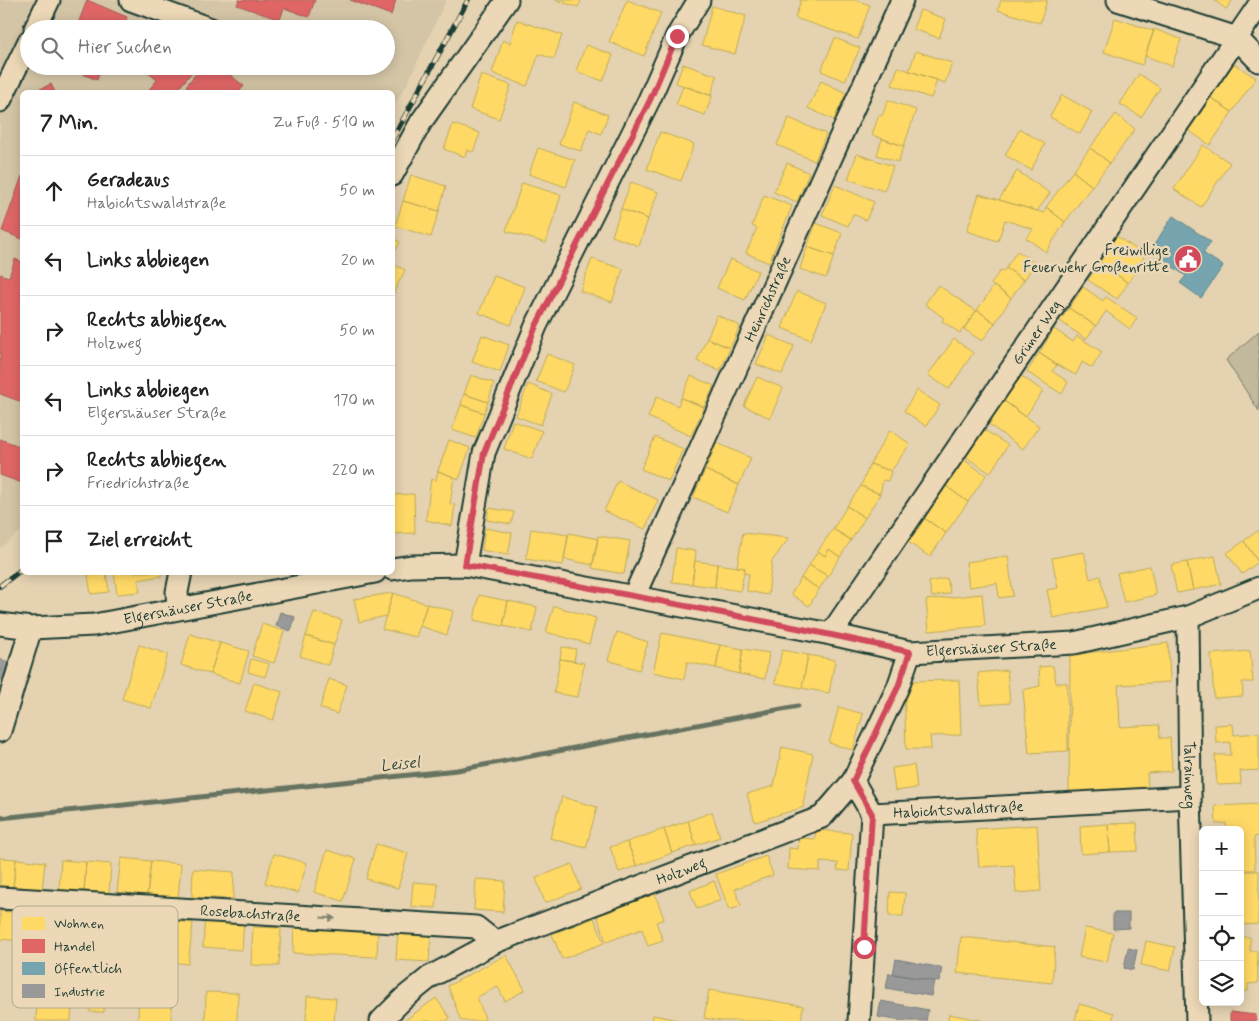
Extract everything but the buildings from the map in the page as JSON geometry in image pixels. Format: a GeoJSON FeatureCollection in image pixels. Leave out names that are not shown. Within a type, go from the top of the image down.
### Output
{"type":"FeatureCollection","features":[{"type":"Feature","properties":{"kind":"street"},"geometry":{"type":"LineString","coordinates":[[39,20],[48,0]]}},
{"type":"Feature","properties":{"kind":"street"},"geometry":{"type":"LineString","coordinates":[[130,0],[186,20]]}},
{"type":"Feature","properties":{"kind":"street"},"geometry":{"type":"LineString","coordinates":[[395,170],[421,122],[506,0]]}},
{"type":"Feature","properties":{"kind":"street"},"geometry":{"type":"LineString","coordinates":[[465,565],[484,453],[536,326],[650,100],[677,36],[699,0]]}},
{"type":"Feature","properties":{"kind":"street","name":"Heinrichstraße"},"geometry":{"type":"LineString","coordinates":[[634,596],[902,0]]}},
{"type":"Feature","properties":{"kind":"street"},"geometry":{"type":"LineString","coordinates":[[1118,0],[1142,4],[1237,38],[1259,61]]}},
{"type":"Feature","properties":{"kind":"street","name":"Grüner Weg"},"geometry":{"type":"LineString","coordinates":[[831,634],[1259,5]]}},
{"type":"Feature","properties":{"kind":"street"},"geometry":{"type":"LineString","coordinates":[[0,101],[20,60]]}},
{"type":"Feature","properties":{"kind":"street","name":"Elgershäuser Straße"},"geometry":{"type":"LineString","coordinates":[[395,569],[411,566],[465,565],[831,634],[910,652],[1074,643],[1188,617],[1259,588]]}},
{"type":"Feature","properties":{"kind":"street"},"geometry":{"type":"LineString","coordinates":[[178,608],[177,592],[180,575]]}},
{"type":"Feature","properties":{"kind":"street","name":"Elgershäuser Straße"},"geometry":{"type":"LineString","coordinates":[[0,624],[31,628],[94,625],[359,575]]}},
{"type":"Feature","properties":{"kind":"street","name":"Talrainweg"},"geometry":{"type":"LineString","coordinates":[[1188,617],[1190,797],[1197,1021]]}},
{"type":"Feature","properties":{"kind":"street"},"geometry":{"type":"LineString","coordinates":[[0,731],[31,628]]}},
{"type":"Feature","properties":{"kind":"street","name":"Holzweg"},"geometry":{"type":"LineString","coordinates":[[381,1021],[404,998],[430,977],[495,942],[822,818],[853,781],[898,687],[910,652]]}},
{"type":"Feature","properties":{"kind":"street"},"geometry":{"type":"LineString","coordinates":[[853,781],[872,814]]}},
{"type":"Feature","properties":{"kind":"street","name":"Habichtswaldstraße"},"geometry":{"type":"LineString","coordinates":[[859,1021],[872,814],[1190,797]]}},
{"type":"Feature","properties":{"kind":"street","name":"Rosebachstraße"},"geometry":{"type":"LineString","coordinates":[[0,898],[136,906]]}},
{"type":"Feature","properties":{"kind":"street","name":"Rosebachstraße"},"geometry":{"type":"LineString","coordinates":[[178,908],[476,926],[495,942]]}},
{"type":"Feature","properties":{"kind":"shaded area"},"geometry":{"type":"Polygon","coordinates":[[[0,0],[446,0],[407,84],[395,104],[395,90],[20,90],[20,532],[0,548],[0,0]]]}},
{"type":"Feature","properties":{"kind":"shaded area"},"geometry":{"type":"Polygon","coordinates":[[[1259,331],[1259,411],[1226,360],[1259,331]]]}},
{"type":"Feature","properties":{"kind":"waterway","name":"Leisel"},"geometry":{"type":"LineString","coordinates":[[0,818],[457,770],[798,706]]}},
{"type":"Feature","properties":{"kind":"railway"},"geometry":{"type":"LineString","coordinates":[[395,134],[468,0]]}},
{"type":"Feature","properties":{"kind":"railway"},"geometry":{"type":"LineString","coordinates":[[0,586],[20,571]]}},
{"type":"Feature","properties":{"kind":"place","name":"Freiwillige Feuerwehr Großenritte"},"geometry":{"type":"Point","coordinates":[1188,259]}},
{"type":"Feature","properties":{"kind":"route"},"geometry":{"type":"LineString","coordinates":[[677,36],[650,100],[536,326],[484,453],[465,565],[831,634],[910,652],[898,687],[853,781],[872,814],[864,947]]}}]}
